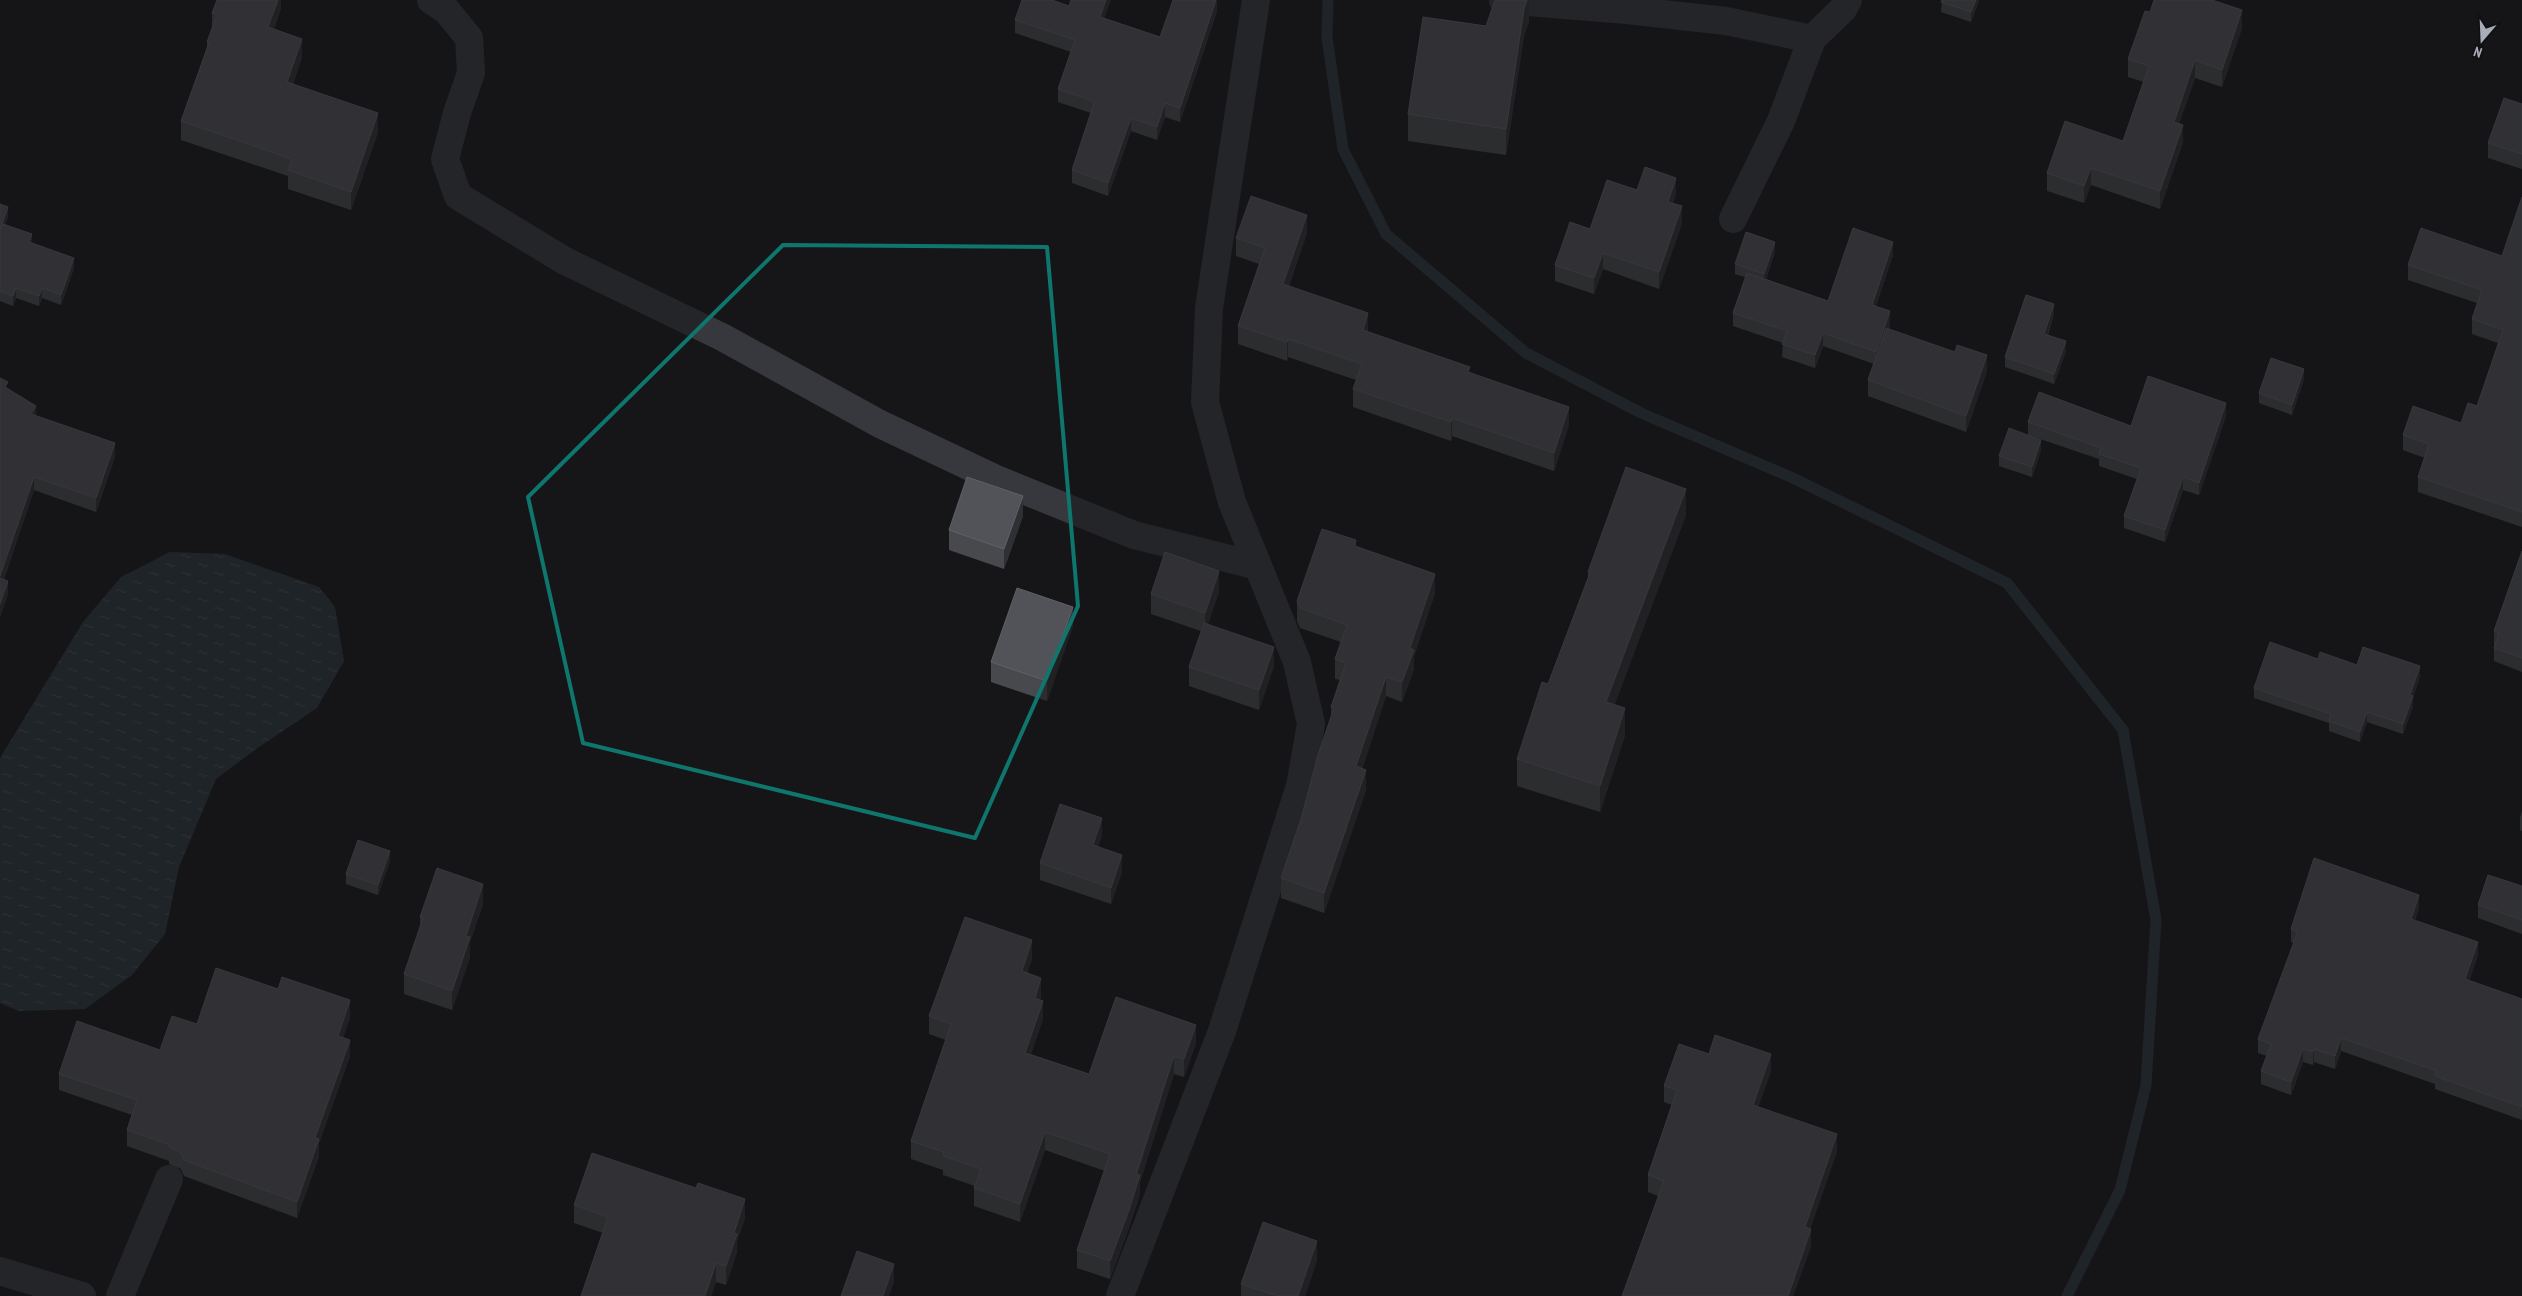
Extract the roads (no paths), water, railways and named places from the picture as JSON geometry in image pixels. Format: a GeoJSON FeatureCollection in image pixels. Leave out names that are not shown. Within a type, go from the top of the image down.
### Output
{"type":"FeatureCollection","features":[{"type":"Feature","properties":{"kind":"street"},"geometry":{"type":"LineString","coordinates":[[431,0],[447,11],[469,38],[471,73],[444,159],[458,196],[565,261],[722,337],[880,424],[996,479],[1134,535],[1258,566]]}},
{"type":"Feature","properties":{"kind":"street"},"geometry":{"type":"LineString","coordinates":[[1120,1296],[1222,1031],[1300,786],[1311,724],[1297,662],[1232,502],[1204,402],[1208,308],[1256,0]]}},
{"type":"Feature","properties":{"kind":"street"},"geometry":{"type":"LineString","coordinates":[[1504,0],[1627,10],[1726,21],[1812,39]]}},
{"type":"Feature","properties":{"kind":"street"},"geometry":{"type":"LineString","coordinates":[[1733,219],[1781,121],[1812,39],[1843,9],[1848,0]]}},
{"type":"Feature","properties":{"kind":"street"},"geometry":{"type":"LineString","coordinates":[[120,1296],[169,1178]]}},
{"type":"Feature","properties":{"kind":"street"},"geometry":{"type":"LineString","coordinates":[[0,1271],[82,1296]]}},
{"type":"Feature","properties":{"kind":"water"},"geometry":{"type":"Polygon","coordinates":[[[170,552],[225,554],[319,587],[335,607],[344,661],[317,708],[256,749],[216,779],[179,867],[165,934],[132,975],[85,1009],[19,1011],[0,1003],[0,758],[83,622],[121,577],[170,552]]]}},
{"type":"Feature","properties":{"kind":"waterway"},"geometry":{"type":"LineString","coordinates":[[1328,0],[1327,37],[1343,149],[1386,234],[1526,353],[1641,413],[1793,478],[2007,583],[2123,730],[2156,920],[2146,1085],[2120,1190],[2067,1296]]}}]}
